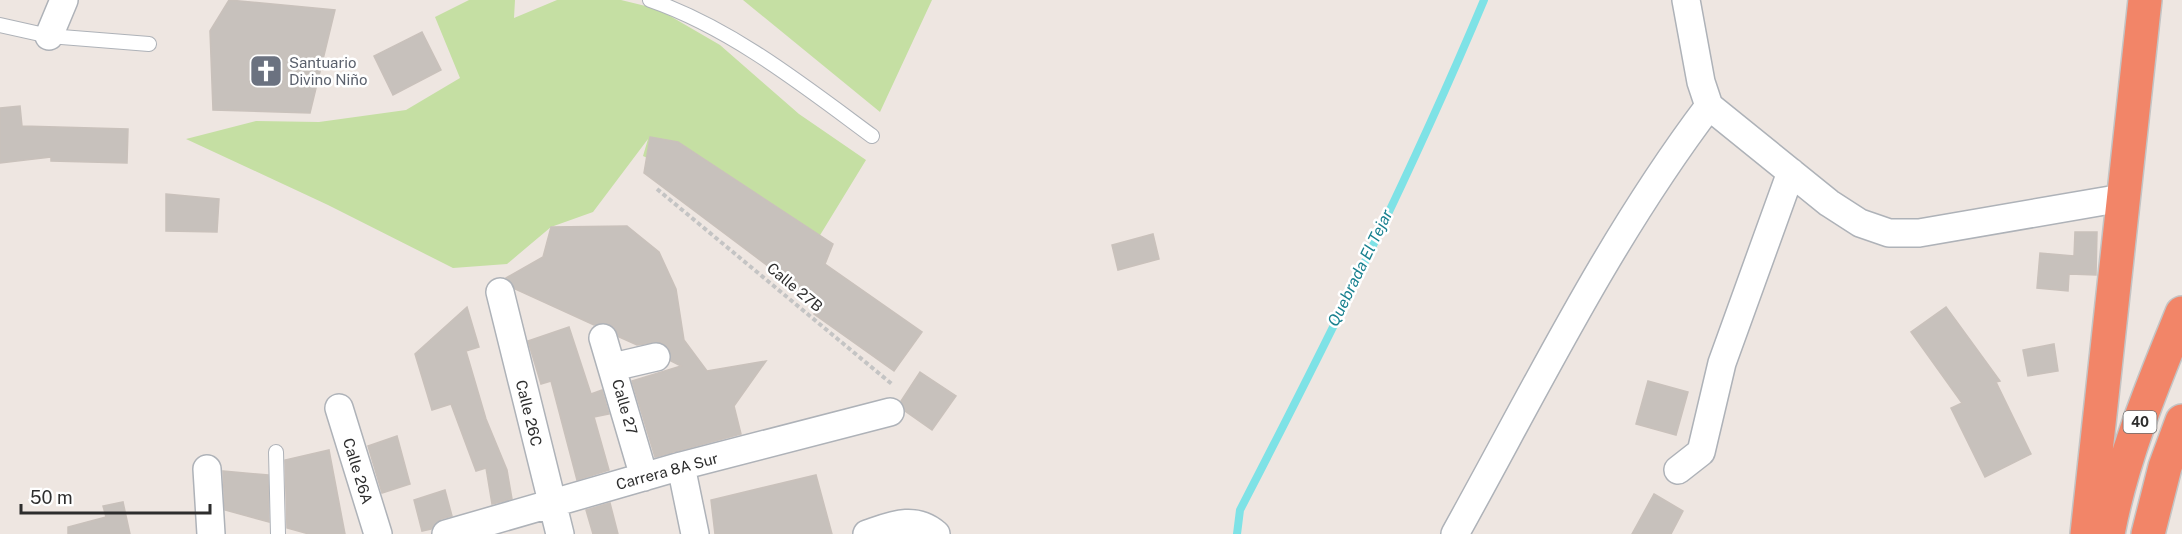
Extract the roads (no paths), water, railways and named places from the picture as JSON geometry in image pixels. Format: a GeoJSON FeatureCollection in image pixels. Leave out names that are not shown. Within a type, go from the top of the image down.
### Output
{"type":"FeatureCollection","features":[{"type":"Feature","properties":{"kind":"highway"},"geometry":{"type":"LineString","coordinates":[[2087,534],[2145,0]]}},
{"type":"Feature","properties":{"kind":"highway","name":"40"},"geometry":{"type":"LineString","coordinates":[[2108,534],[2113,509],[2150,392],[2182,313]]}},
{"type":"Feature","properties":{"kind":"highway","name":"40"},"geometry":{"type":"LineString","coordinates":[[2149,533],[2165,467],[2182,421]]}},
{"type":"Feature","properties":{"kind":"street"},"geometry":{"type":"LineString","coordinates":[[49,36],[64,0]]}},
{"type":"Feature","properties":{"kind":"street"},"geometry":{"type":"LineString","coordinates":[[1686,0],[1701,82],[1709,106],[1829,203],[1860,223],[1889,232],[1919,233],[2122,198]]}},
{"type":"Feature","properties":{"kind":"street"},"geometry":{"type":"LineString","coordinates":[[1455,534],[1584,301],[1674,153],[1709,106]]}},
{"type":"Feature","properties":{"kind":"street"},"geometry":{"type":"LineString","coordinates":[[1678,470],[1701,452],[1722,363],[1791,172]]}},
{"type":"Feature","properties":{"kind":"street","name":"Calle 26C"},"geometry":{"type":"LineString","coordinates":[[500,292],[560,534]]}},
{"type":"Feature","properties":{"kind":"street","name":"Calle 27"},"geometry":{"type":"LineString","coordinates":[[603,338],[614,367],[644,477]]}},
{"type":"Feature","properties":{"kind":"street"},"geometry":{"type":"LineString","coordinates":[[614,367],[656,357]]}},
{"type":"Feature","properties":{"kind":"street","name":"Calle 26A"},"geometry":{"type":"LineString","coordinates":[[339,408],[378,534]]}},
{"type":"Feature","properties":{"kind":"street","name":"Carrera 8A Sur"},"geometry":{"type":"LineString","coordinates":[[456,533],[681,466],[890,412]]}},
{"type":"Feature","properties":{"kind":"street"},"geometry":{"type":"LineString","coordinates":[[681,466],[695,534]]}},
{"type":"Feature","properties":{"kind":"street"},"geometry":{"type":"LineString","coordinates":[[207,470],[211,534]]}},
{"type":"Feature","properties":{"kind":"street"},"geometry":{"type":"LineString","coordinates":[[867,534],[912,522],[926,525],[936,534]]}},
{"type":"Feature","properties":{"kind":"lane"},"geometry":{"type":"LineString","coordinates":[[650,0],[685,12],[777,68],[872,136]]}},
{"type":"Feature","properties":{"kind":"lane"},"geometry":{"type":"LineString","coordinates":[[0,26],[49,36],[149,44]]}},
{"type":"Feature","properties":{"kind":"lane"},"geometry":{"type":"LineString","coordinates":[[276,452],[278,534]]}},
{"type":"Feature","properties":{"kind":"waterway","name":"Quebrada El Tejar"},"geometry":{"type":"LineString","coordinates":[[1237,534],[1240,510],[1367,257],[1484,0]]}},
{"type":"Feature","properties":{"kind":"place","name":"Santuario Divino Niño"},"geometry":{"type":"Point","coordinates":[266,71]}}]}
